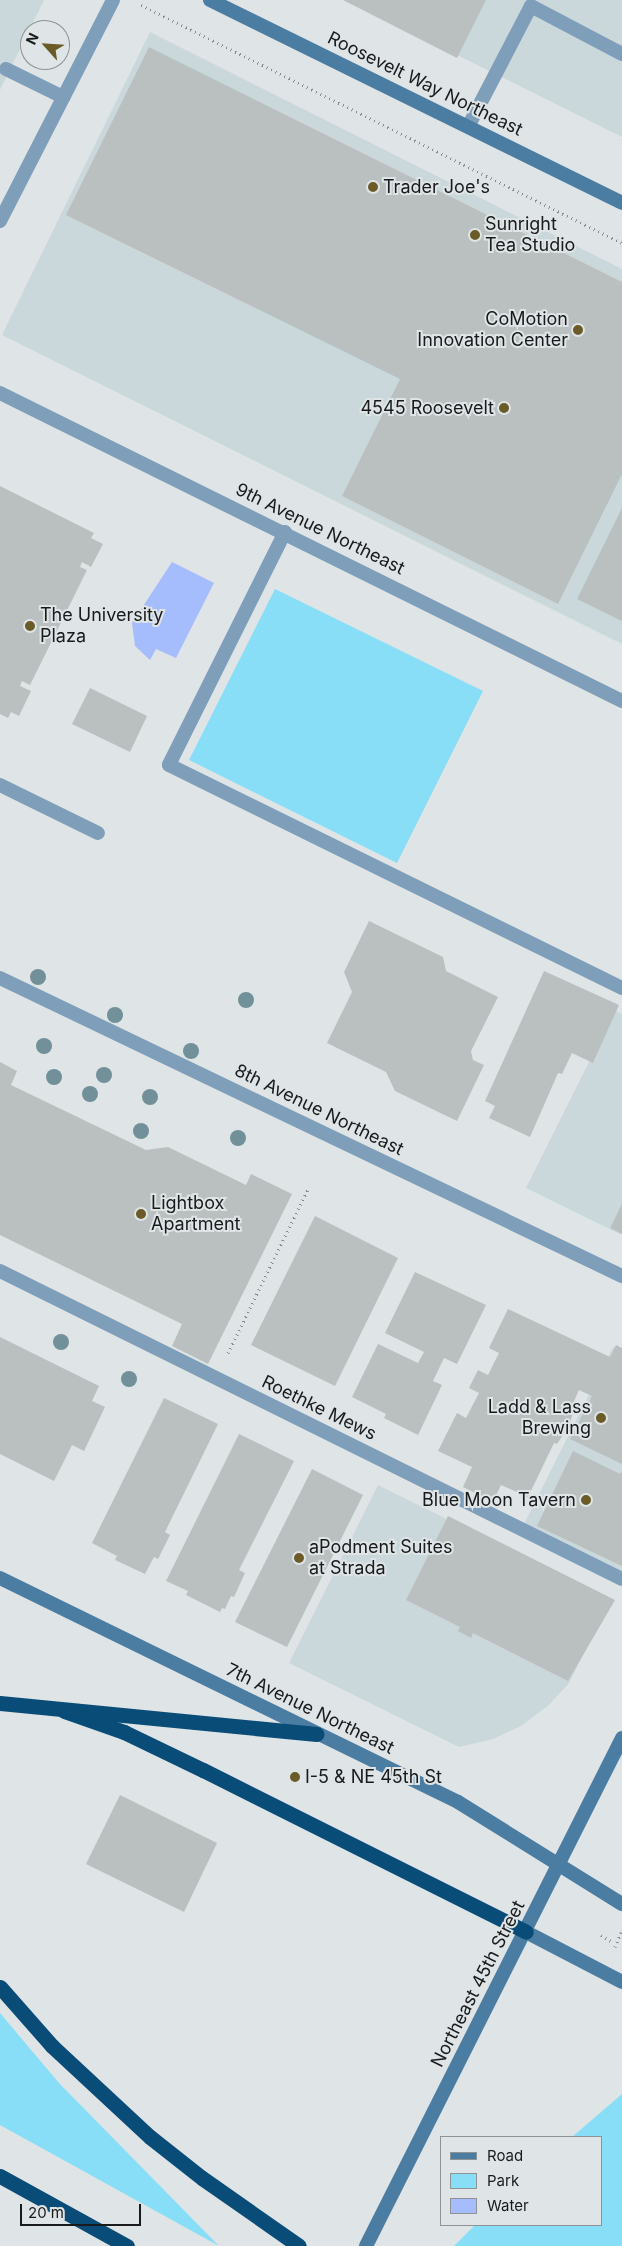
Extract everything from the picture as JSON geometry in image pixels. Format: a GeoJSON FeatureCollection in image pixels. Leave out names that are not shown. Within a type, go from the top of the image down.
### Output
{"type":"FeatureCollection","features":[{"type":"Feature","properties":{"kind":"highway"},"geometry":{"type":"LineString","coordinates":[[0,1702],[64,1711],[233,1724],[316,1734]]}},
{"type":"Feature","properties":{"kind":"highway"},"geometry":{"type":"LineString","coordinates":[[64,1711],[124,1732],[526,1932]]}},
{"type":"Feature","properties":{"kind":"highway"},"geometry":{"type":"LineString","coordinates":[[0,1987],[59,2052],[150,2137],[202,2178],[300,2246]]}},
{"type":"Feature","properties":{"kind":"highway"},"geometry":{"type":"LineString","coordinates":[[0,2176],[127,2246]]}},
{"type":"Feature","properties":{"kind":"main road","name":"Roosevelt Way Northeast"},"geometry":{"type":"LineString","coordinates":[[210,0],[469,125],[622,203]]}},
{"type":"Feature","properties":{"kind":"main road","name":"7th Avenue Northeast"},"geometry":{"type":"LineString","coordinates":[[0,1578],[458,1802],[622,1904]]}},
{"type":"Feature","properties":{"kind":"main road","name":"Northeast 45th Street"},"geometry":{"type":"LineString","coordinates":[[366,2246],[560,1865],[622,1738]]}},
{"type":"Feature","properties":{"kind":"main road"},"geometry":{"type":"LineString","coordinates":[[526,1932],[622,1982]]}},
{"type":"Feature","properties":{"kind":"street"},"geometry":{"type":"LineString","coordinates":[[0,221],[113,0]]}},
{"type":"Feature","properties":{"kind":"street"},"geometry":{"type":"LineString","coordinates":[[469,125],[531,6],[622,54]]}},
{"type":"Feature","properties":{"kind":"street"},"geometry":{"type":"LineString","coordinates":[[6,69],[63,97]]}},
{"type":"Feature","properties":{"kind":"street","name":"9th Avenue Northeast"},"geometry":{"type":"LineString","coordinates":[[0,393],[286,532],[622,701]]}},
{"type":"Feature","properties":{"kind":"street"},"geometry":{"type":"LineString","coordinates":[[286,532],[169,765],[622,988]]}},
{"type":"Feature","properties":{"kind":"street"},"geometry":{"type":"LineString","coordinates":[[0,784],[98,833]]}},
{"type":"Feature","properties":{"kind":"street","name":"8th Avenue Northeast"},"geometry":{"type":"LineString","coordinates":[[0,978],[622,1276]]}},
{"type":"Feature","properties":{"kind":"street","name":"Roethke Mews"},"geometry":{"type":"LineString","coordinates":[[0,1271],[622,1579]]}},
{"type":"Feature","properties":{"kind":"path"},"geometry":{"type":"LineString","coordinates":[[139,4],[622,243]]}},
{"type":"Feature","properties":{"kind":"path"},"geometry":{"type":"LineString","coordinates":[[216,1378],[309,1187]]}},
{"type":"Feature","properties":{"kind":"path"},"geometry":{"type":"LineString","coordinates":[[613,1955],[621,1932]]}},
{"type":"Feature","properties":{"kind":"shaded area"},"geometry":{"type":"Polygon","coordinates":[[[0,0],[44,0],[34,20],[20,20],[20,49],[0,90],[0,0]]]}},
{"type":"Feature","properties":{"kind":"shaded area"},"geometry":{"type":"Polygon","coordinates":[[[481,0],[622,0],[622,137],[455,54],[481,0]]]}},
{"type":"Feature","properties":{"kind":"shaded area"},"geometry":{"type":"Polygon","coordinates":[[[150,32],[622,269],[622,644],[2,335],[150,32]]]}},
{"type":"Feature","properties":{"kind":"shaded area"},"geometry":{"type":"Polygon","coordinates":[[[615,1010],[622,1014],[622,1235],[526,1188],[615,1010]]]}},
{"type":"Feature","properties":{"kind":"shaded area"},"geometry":{"type":"Polygon","coordinates":[[[613,1347],[622,1351],[622,1572],[524,1524],[613,1347]]]}},
{"type":"Feature","properties":{"kind":"shaded area"},"geometry":{"type":"Polygon","coordinates":[[[378,1485],[610,1600],[569,1683],[549,1705],[521,1726],[493,1739],[459,1747],[289,1663],[378,1485]]]}},
{"type":"Feature","properties":{"kind":"green space"},"geometry":{"type":"Polygon","coordinates":[[[275,589],[483,691],[397,863],[189,760],[275,589]]]}},
{"type":"Feature","properties":{"kind":"green space"},"geometry":{"type":"Polygon","coordinates":[[[0,2013],[59,2083],[219,2246],[0,2125],[0,2013]]]}},
{"type":"Feature","properties":{"kind":"green space"},"geometry":{"type":"Polygon","coordinates":[[[622,2094],[622,2246],[454,2246],[474,2226],[602,2226],[602,2136],[573,2136],[622,2094]]]}},
{"type":"Feature","properties":{"kind":"water"},"geometry":{"type":"Polygon","coordinates":[[[172,562],[214,583],[176,658],[156,649],[150,660],[135,646],[132,623],[172,562]]]}},
{"type":"Feature","properties":{"kind":"building"},"geometry":{"type":"Polygon","coordinates":[[[343,0],[486,0],[457,58],[343,0]]]}},
{"type":"Feature","properties":{"kind":"building","name":"4545 Roosevelt"},"geometry":{"type":"Polygon","coordinates":[[[149,47],[622,282],[622,474],[558,604],[342,496],[400,379],[66,215],[149,47]]]}},
{"type":"Feature","properties":{"kind":"building","name":"The University Plaza"},"geometry":{"type":"Polygon","coordinates":[[[0,486],[94,533],[91,538],[103,544],[91,567],[82,562],[80,567],[87,570],[30,685],[22,681],[20,686],[31,691],[19,716],[11,712],[8,718],[0,714],[0,486]]]}},
{"type":"Feature","properties":{"kind":"building"},"geometry":{"type":"Polygon","coordinates":[[[622,508],[622,621],[577,599],[622,508]]]}},
{"type":"Feature","properties":{"kind":"building"},"geometry":{"type":"Polygon","coordinates":[[[90,688],[147,716],[130,752],[72,724],[90,688]]]}},
{"type":"Feature","properties":{"kind":"building"},"geometry":{"type":"Polygon","coordinates":[[[369,921],[443,957],[446,971],[498,997],[471,1051],[473,1060],[484,1065],[457,1121],[395,1091],[386,1072],[327,1043],[352,992],[344,972],[369,921]]]}},
{"type":"Feature","properties":{"kind":"building"},"geometry":{"type":"Polygon","coordinates":[[[544,971],[619,1005],[593,1063],[572,1053],[562,1074],[558,1073],[530,1137],[489,1118],[495,1106],[485,1101],[544,971]]]}},
{"type":"Feature","properties":{"kind":"building","name":"Lightbox Apartment"},"geometry":{"type":"Polygon","coordinates":[[[0,1062],[17,1071],[11,1085],[146,1150],[168,1147],[246,1185],[251,1174],[292,1194],[208,1364],[172,1346],[182,1324],[0,1235],[0,1062]]]}},
{"type":"Feature","properties":{"kind":"building"},"geometry":{"type":"Polygon","coordinates":[[[622,1204],[622,1234],[610,1228],[622,1204]]]}},
{"type":"Feature","properties":{"kind":"building"},"geometry":{"type":"Polygon","coordinates":[[[315,1216],[398,1258],[335,1386],[251,1345],[315,1216]]]}},
{"type":"Feature","properties":{"kind":"building"},"geometry":{"type":"Polygon","coordinates":[[[415,1272],[486,1305],[457,1364],[444,1358],[433,1381],[442,1385],[418,1435],[384,1418],[386,1414],[352,1397],[378,1344],[418,1363],[424,1352],[385,1333],[415,1272]]]}},
{"type":"Feature","properties":{"kind":"building"},"geometry":{"type":"Polygon","coordinates":[[[508,1309],[610,1357],[616,1345],[622,1348],[622,1464],[570,1439],[592,1396],[579,1390],[571,1408],[574,1409],[569,1426],[557,1444],[554,1443],[528,1497],[501,1485],[493,1502],[463,1487],[472,1467],[438,1451],[457,1413],[466,1418],[479,1393],[469,1388],[478,1370],[488,1375],[499,1353],[489,1348],[508,1309]]]}},
{"type":"Feature","properties":{"kind":"building"},"geometry":{"type":"Polygon","coordinates":[[[0,1337],[99,1386],[92,1401],[105,1407],[84,1451],[72,1445],[54,1481],[0,1454],[0,1337]]]}},
{"type":"Feature","properties":{"kind":"building"},"geometry":{"type":"Polygon","coordinates":[[[164,1398],[218,1424],[165,1532],[170,1535],[158,1559],[154,1557],[145,1574],[115,1560],[117,1556],[92,1543],[164,1398]]]}},
{"type":"Feature","properties":{"kind":"building"},"geometry":{"type":"Polygon","coordinates":[[[239,1434],[294,1461],[239,1570],[245,1573],[234,1597],[231,1596],[225,1609],[222,1608],[220,1612],[186,1595],[188,1591],[166,1581],[239,1434]]]}},
{"type":"Feature","properties":{"kind":"building","name":"Blue Moon Tavern"},"geometry":{"type":"Polygon","coordinates":[[[573,1451],[620,1474],[622,1471],[622,1566],[537,1526],[573,1451]]]}},
{"type":"Feature","properties":{"kind":"building","name":"aPodment Suites at Strada"},"geometry":{"type":"Polygon","coordinates":[[[312,1469],[363,1495],[287,1647],[235,1622],[312,1469]]]}},
{"type":"Feature","properties":{"kind":"building"},"geometry":{"type":"Polygon","coordinates":[[[448,1516],[615,1600],[568,1681],[473,1633],[471,1638],[458,1631],[460,1627],[406,1600],[448,1516]]]}},
{"type":"Feature","properties":{"kind":"building"},"geometry":{"type":"Polygon","coordinates":[[[120,1795],[217,1843],[184,1912],[86,1864],[120,1795]]]}},
{"type":"Feature","properties":{"kind":"place","name":"Trader Joe's"},"geometry":{"type":"Point","coordinates":[373,187]}},
{"type":"Feature","properties":{"kind":"place","name":"Sunright Tea Studio"},"geometry":{"type":"Point","coordinates":[475,235]}},
{"type":"Feature","properties":{"kind":"place","name":"CoMotion Innovation Center"},"geometry":{"type":"Point","coordinates":[578,330]}},
{"type":"Feature","properties":{"kind":"place","name":"4545 Roosevelt"},"geometry":{"type":"Point","coordinates":[504,408]}},
{"type":"Feature","properties":{"kind":"place","name":"The University Plaza"},"geometry":{"type":"Point","coordinates":[30,626]}},
{"type":"Feature","properties":{"kind":"place","name":"Lightbox Apartment"},"geometry":{"type":"Point","coordinates":[141,1214]}},
{"type":"Feature","properties":{"kind":"place","name":"Ladd & Lass Brewing"},"geometry":{"type":"Point","coordinates":[601,1418]}},
{"type":"Feature","properties":{"kind":"place","name":"Blue Moon Tavern"},"geometry":{"type":"Point","coordinates":[586,1500]}},
{"type":"Feature","properties":{"kind":"place","name":"aPodment Suites at Strada"},"geometry":{"type":"Point","coordinates":[299,1558]}},
{"type":"Feature","properties":{"kind":"place","name":"I-5 & NE 45th St"},"geometry":{"type":"Point","coordinates":[295,1777]}}]}
